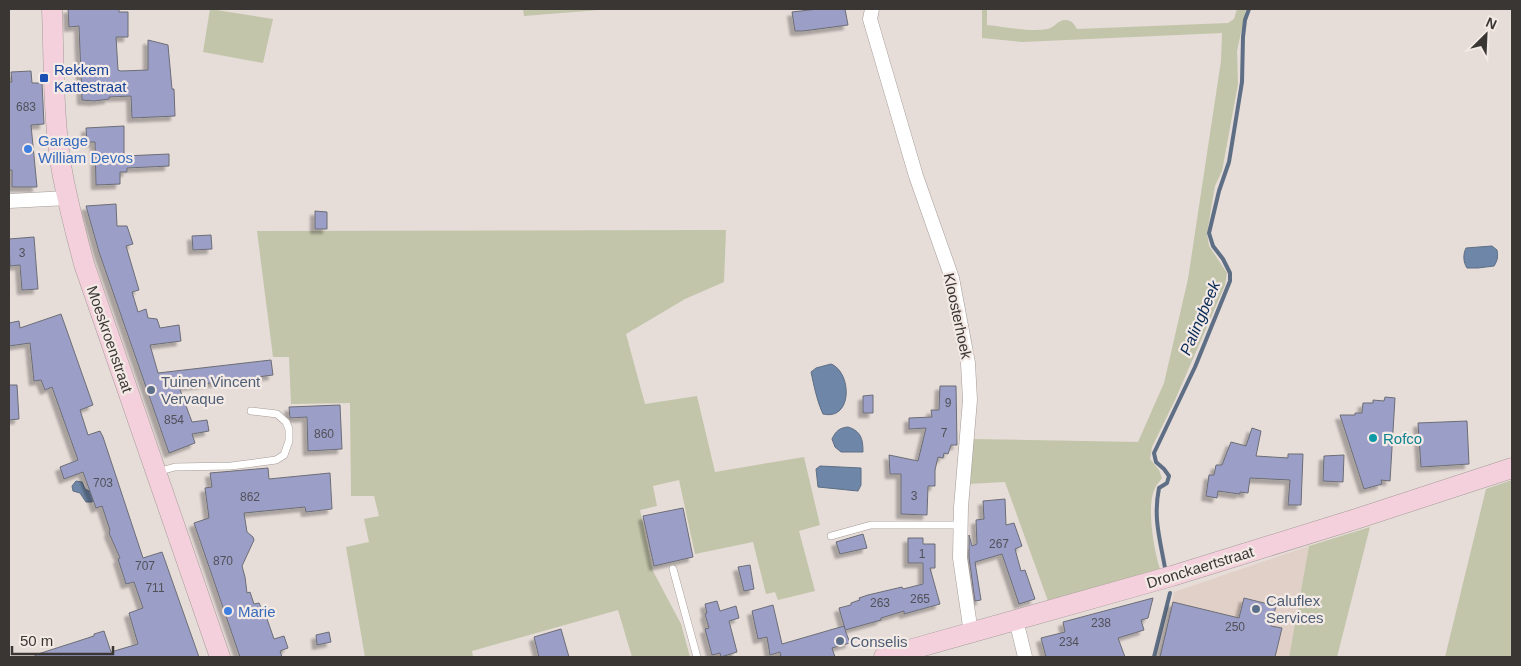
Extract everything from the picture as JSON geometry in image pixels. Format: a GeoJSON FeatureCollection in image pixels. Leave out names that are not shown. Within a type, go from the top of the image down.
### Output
{"type":"FeatureCollection","features":[{"type":"Feature","properties":{"kind":"main road","name":"Moeskroenstraat"},"geometry":{"type":"LineString","coordinates":[[52,9],[56,120],[60,158],[84,264],[220,657]]}},
{"type":"Feature","properties":{"kind":"main road","name":"Dronckaertstraat"},"geometry":{"type":"LineString","coordinates":[[888,657],[1181,574],[1512,468]]}},
{"type":"Feature","properties":{"kind":"street","name":"Kloosterhoek"},"geometry":{"type":"LineString","coordinates":[[872,9],[870,19],[916,176],[952,278],[968,363],[970,400],[960,524],[960,558],[971,633]]}},
{"type":"Feature","properties":{"kind":"street"},"geometry":{"type":"LineString","coordinates":[[9,201],[68,198]]}},
{"type":"Feature","properties":{"kind":"street"},"geometry":{"type":"LineString","coordinates":[[1016,620],[1025,657]]}},
{"type":"Feature","properties":{"kind":"lane"},"geometry":{"type":"LineString","coordinates":[[156,472],[175,467],[231,466],[276,460],[284,455],[289,441],[289,428],[286,422],[277,414],[251,411]]}},
{"type":"Feature","properties":{"kind":"lane"},"geometry":{"type":"LineString","coordinates":[[832,536],[872,525],[960,524]]}},
{"type":"Feature","properties":{"kind":"lane"},"geometry":{"type":"LineString","coordinates":[[673,569],[697,657]]}},
{"type":"Feature","properties":{"kind":"shaded area"},"geometry":{"type":"Polygon","coordinates":[[[1309,546],[1289,657],[1159,657],[1174,592],[1309,546]]]}},
{"type":"Feature","properties":{"kind":"green space"},"geometry":{"type":"Polygon","coordinates":[[[210,9],[273,19],[263,63],[203,52],[210,9]]]}},
{"type":"Feature","properties":{"kind":"green space"},"geometry":{"type":"Polygon","coordinates":[[[523,9],[612,9],[524,16],[523,9]]]}},
{"type":"Feature","properties":{"kind":"green space"},"geometry":{"type":"Polygon","coordinates":[[[982,9],[987,9],[987,25],[1033,30],[1048,29],[1065,20],[1074,24],[1077,29],[1228,23],[1234,19],[1237,9],[1246,9],[1237,51],[1238,84],[1222,171],[1215,186],[1207,233],[1209,246],[1227,273],[1225,285],[1175,400],[1152,447],[1150,459],[1159,470],[1162,478],[1155,488],[1151,506],[1153,540],[1160,569],[1048,601],[1005,482],[967,484],[972,439],[1138,442],[1164,383],[1188,279],[1221,61],[1222,33],[1022,42],[982,38],[982,9]]]}},
{"type":"Feature","properties":{"kind":"green space"},"geometry":{"type":"Polygon","coordinates":[[[726,230],[724,282],[685,299],[626,334],[645,404],[697,396],[715,472],[804,457],[820,525],[799,531],[815,591],[778,600],[775,592],[766,594],[753,542],[695,554],[679,480],[653,486],[657,506],[640,510],[653,571],[681,624],[690,657],[632,657],[618,610],[472,651],[473,657],[365,657],[346,547],[369,542],[364,519],[379,516],[374,496],[351,496],[350,403],[291,404],[289,357],[273,357],[257,231],[726,230]]]}},
{"type":"Feature","properties":{"kind":"green space"},"geometry":{"type":"Polygon","coordinates":[[[1512,480],[1512,657],[1445,657],[1486,489],[1512,480]]]}},
{"type":"Feature","properties":{"kind":"green space"},"geometry":{"type":"Polygon","coordinates":[[[1370,527],[1337,657],[1289,657],[1309,546],[1370,527]]]}},
{"type":"Feature","properties":{"kind":"water"},"geometry":{"type":"Polygon","coordinates":[[[1492,246],[1497,250],[1498,256],[1494,266],[1467,268],[1464,258],[1466,248],[1492,246]]]}},
{"type":"Feature","properties":{"kind":"water"},"geometry":{"type":"Polygon","coordinates":[[[831,364],[843,376],[846,385],[846,395],[840,410],[833,414],[823,414],[817,399],[811,372],[816,368],[831,364]]]}},
{"type":"Feature","properties":{"kind":"water"},"geometry":{"type":"Polygon","coordinates":[[[848,427],[856,431],[860,436],[863,452],[841,452],[835,447],[832,439],[835,434],[838,430],[848,427]]]}},
{"type":"Feature","properties":{"kind":"water"},"geometry":{"type":"Polygon","coordinates":[[[820,466],[861,468],[861,485],[858,491],[818,487],[816,469],[820,466]]]}},
{"type":"Feature","properties":{"kind":"water"},"geometry":{"type":"Polygon","coordinates":[[[76,481],[82,482],[85,489],[91,492],[94,498],[92,502],[86,502],[80,493],[73,491],[72,486],[76,481]]]}},
{"type":"Feature","properties":{"kind":"building"},"geometry":{"type":"Polygon","coordinates":[[[68,9],[119,9],[119,12],[128,12],[128,37],[116,37],[118,70],[148,70],[148,40],[168,45],[172,89],[174,89],[175,116],[132,118],[131,96],[109,97],[109,99],[94,101],[82,100],[79,26],[69,27],[68,9]]]}},
{"type":"Feature","properties":{"kind":"building"},"geometry":{"type":"Polygon","coordinates":[[[818,9],[845,9],[848,25],[795,31],[792,12],[818,9]]]}},
{"type":"Feature","properties":{"kind":"building"},"geometry":{"type":"Polygon","coordinates":[[[31,71],[32,83],[42,83],[44,124],[31,125],[37,187],[12,187],[12,170],[9,170],[9,82],[12,82],[11,72],[31,71]]]}},
{"type":"Feature","properties":{"kind":"building"},"geometry":{"type":"Polygon","coordinates":[[[124,126],[124,156],[169,154],[169,166],[127,168],[127,172],[120,172],[120,184],[96,185],[95,142],[87,142],[86,128],[124,126]]]}},
{"type":"Feature","properties":{"kind":"building"},"geometry":{"type":"Polygon","coordinates":[[[116,204],[117,226],[127,226],[133,244],[126,246],[139,290],[132,292],[138,312],[146,309],[148,318],[157,319],[160,328],[179,325],[181,341],[150,345],[158,373],[271,360],[273,375],[179,387],[192,422],[207,420],[209,431],[192,434],[195,443],[169,453],[99,252],[86,206],[116,204]]]}},
{"type":"Feature","properties":{"kind":"building"},"geometry":{"type":"Polygon","coordinates":[[[315,211],[327,212],[327,229],[315,229],[315,211]]]}},
{"type":"Feature","properties":{"kind":"building"},"geometry":{"type":"Polygon","coordinates":[[[211,235],[212,249],[193,250],[192,236],[211,235]]]}},
{"type":"Feature","properties":{"kind":"building"},"geometry":{"type":"Polygon","coordinates":[[[34,237],[38,289],[22,290],[20,265],[10,266],[9,239],[34,237]]]}},
{"type":"Feature","properties":{"kind":"building"},"geometry":{"type":"Polygon","coordinates":[[[61,314],[93,405],[80,410],[88,435],[100,431],[103,437],[143,558],[162,552],[199,657],[36,657],[35,655],[104,631],[111,652],[138,644],[129,613],[143,608],[134,582],[126,584],[118,559],[120,558],[109,533],[110,530],[102,506],[96,508],[83,472],[64,479],[60,467],[78,460],[52,387],[45,390],[41,380],[34,381],[30,343],[9,346],[9,323],[19,321],[20,328],[61,314]]]}},
{"type":"Feature","properties":{"kind":"building"},"geometry":{"type":"Polygon","coordinates":[[[9,385],[17,385],[19,419],[9,420],[9,385]]]}},
{"type":"Feature","properties":{"kind":"building"},"geometry":{"type":"Polygon","coordinates":[[[940,386],[956,386],[957,445],[951,445],[948,454],[944,453],[943,458],[938,457],[935,470],[935,486],[928,486],[927,515],[901,514],[901,474],[890,474],[889,455],[918,461],[926,428],[909,429],[909,418],[932,417],[931,410],[939,410],[940,386]]]}},
{"type":"Feature","properties":{"kind":"building"},"geometry":{"type":"Polygon","coordinates":[[[873,395],[873,413],[863,413],[863,396],[873,395]]]}},
{"type":"Feature","properties":{"kind":"building","name":"Rofco"},"geometry":{"type":"Polygon","coordinates":[[[1385,397],[1395,398],[1390,481],[1381,480],[1382,484],[1364,489],[1340,415],[1362,413],[1363,403],[1373,403],[1373,400],[1384,401],[1385,397]]]}},
{"type":"Feature","properties":{"kind":"building"},"geometry":{"type":"Polygon","coordinates":[[[340,405],[342,449],[308,451],[307,417],[290,418],[289,407],[340,405]]]}},
{"type":"Feature","properties":{"kind":"building"},"geometry":{"type":"Polygon","coordinates":[[[1467,421],[1469,464],[1421,467],[1418,423],[1467,421]]]}},
{"type":"Feature","properties":{"kind":"building"},"geometry":{"type":"Polygon","coordinates":[[[1252,428],[1261,431],[1256,456],[1288,458],[1288,454],[1303,454],[1301,505],[1288,505],[1290,480],[1250,478],[1248,493],[1240,492],[1240,494],[1218,491],[1217,498],[1206,496],[1209,475],[1214,475],[1216,465],[1222,465],[1231,442],[1246,446],[1252,428]]]}},
{"type":"Feature","properties":{"kind":"building"},"geometry":{"type":"Polygon","coordinates":[[[1344,455],[1343,482],[1323,481],[1324,456],[1344,455]]]}},
{"type":"Feature","properties":{"kind":"building"},"geometry":{"type":"Polygon","coordinates":[[[268,468],[269,479],[330,473],[332,509],[306,512],[305,507],[244,513],[247,532],[254,540],[242,566],[247,593],[250,592],[254,604],[259,603],[274,639],[284,636],[288,648],[280,651],[282,657],[240,657],[194,523],[209,518],[205,488],[212,487],[210,473],[268,468]]]}},
{"type":"Feature","properties":{"kind":"building"},"geometry":{"type":"Polygon","coordinates":[[[1005,499],[1006,525],[1014,523],[1022,546],[1015,549],[1021,571],[1025,570],[1035,599],[1019,604],[1002,554],[975,562],[981,600],[975,601],[969,557],[969,535],[972,546],[977,544],[976,520],[984,519],[983,501],[1005,499]]]}},
{"type":"Feature","properties":{"kind":"building"},"geometry":{"type":"Polygon","coordinates":[[[683,508],[693,557],[654,566],[643,516],[683,508]]]}},
{"type":"Feature","properties":{"kind":"building"},"geometry":{"type":"Polygon","coordinates":[[[863,534],[867,548],[840,554],[836,542],[863,534]]]}},
{"type":"Feature","properties":{"kind":"building"},"geometry":{"type":"Polygon","coordinates":[[[908,538],[923,538],[923,544],[935,544],[935,568],[930,568],[940,604],[904,614],[904,611],[881,618],[881,620],[845,630],[850,643],[832,648],[835,657],[781,657],[780,652],[770,655],[767,637],[758,639],[752,611],[773,605],[782,644],[844,626],[845,629],[839,608],[851,605],[851,603],[860,600],[859,598],[868,595],[923,584],[923,563],[908,563],[908,538]]]}},
{"type":"Feature","properties":{"kind":"building"},"geometry":{"type":"Polygon","coordinates":[[[750,565],[754,589],[744,591],[738,567],[750,565]]]}},
{"type":"Feature","properties":{"kind":"building"},"geometry":{"type":"Polygon","coordinates":[[[1153,598],[1148,618],[1141,620],[1144,630],[1118,638],[1125,657],[1046,657],[1041,638],[1065,632],[1063,622],[1153,598]]]}},
{"type":"Feature","properties":{"kind":"building"},"geometry":{"type":"Polygon","coordinates":[[[1244,598],[1276,606],[1271,626],[1282,628],[1275,657],[1160,657],[1173,602],[1239,618],[1244,598]]]}},
{"type":"Feature","properties":{"kind":"building"},"geometry":{"type":"Polygon","coordinates":[[[717,601],[720,611],[736,606],[739,618],[729,621],[737,652],[721,657],[720,653],[712,655],[705,629],[709,628],[705,614],[707,613],[705,604],[717,601]]]}},
{"type":"Feature","properties":{"kind":"building"},"geometry":{"type":"Polygon","coordinates":[[[561,629],[569,657],[539,657],[534,637],[561,629]]]}},
{"type":"Feature","properties":{"kind":"building"},"geometry":{"type":"Polygon","coordinates":[[[329,632],[331,642],[317,645],[316,635],[329,632]]]}},
{"type":"Feature","properties":{"kind":"waterway","name":"Palingbeek"},"geometry":{"type":"LineString","coordinates":[[1165,568],[1158,528],[1157,499],[1159,488],[1167,483],[1169,476],[1156,462],[1154,453],[1195,367],[1230,281],[1230,273],[1223,259],[1213,246],[1209,233],[1219,191],[1229,162],[1242,82],[1245,20],[1249,9]]}},
{"type":"Feature","properties":{"kind":"waterway","name":"Palingbeek"},"geometry":{"type":"LineString","coordinates":[[1154,657],[1170,593]]}},
{"type":"Feature","properties":{"kind":"place","name":"Rekkem Kattestraat"},"geometry":{"type":"Point","coordinates":[44,78]}},
{"type":"Feature","properties":{"kind":"place","name":"Garage William Devos"},"geometry":{"type":"Point","coordinates":[28,149]}},
{"type":"Feature","properties":{"kind":"place","name":"Tuinen Vincent Vervaque"},"geometry":{"type":"Point","coordinates":[151,390]}},
{"type":"Feature","properties":{"kind":"place","name":"Rofco"},"geometry":{"type":"Point","coordinates":[1373,438]}},
{"type":"Feature","properties":{"kind":"place","name":"Caluflex Services"},"geometry":{"type":"Point","coordinates":[1256,609]}},
{"type":"Feature","properties":{"kind":"place","name":"Marie"},"geometry":{"type":"Point","coordinates":[228,611]}},
{"type":"Feature","properties":{"kind":"place","name":"Conselis"},"geometry":{"type":"Point","coordinates":[840,641]}}]}
